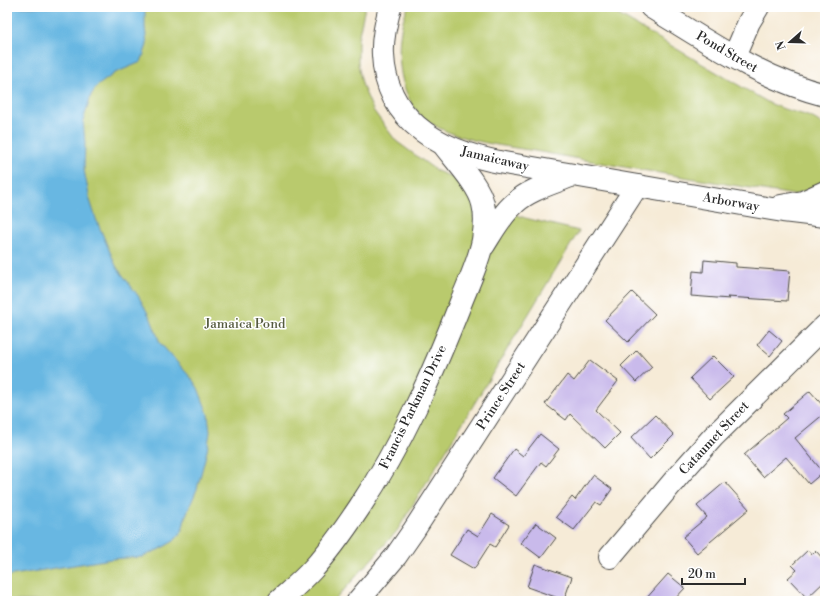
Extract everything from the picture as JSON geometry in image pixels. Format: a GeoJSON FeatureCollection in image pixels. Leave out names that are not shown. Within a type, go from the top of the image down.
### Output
{"type":"FeatureCollection","features":[{"type":"Feature","properties":{"kind":"main road","name":"Jamaicaway"},"geometry":{"type":"LineString","coordinates":[[390,7],[385,26],[383,51],[385,73],[388,84],[396,100],[406,116],[420,129],[443,144],[463,153],[486,160],[637,186]]}},
{"type":"Feature","properties":{"kind":"main road","name":"Pond Street"},"geometry":{"type":"LineString","coordinates":[[651,7],[765,74],[819,91]]}},
{"type":"Feature","properties":{"kind":"main road"},"geometry":{"type":"LineString","coordinates":[[734,57],[749,22],[758,7]]}},
{"type":"Feature","properties":{"kind":"main road"},"geometry":{"type":"LineString","coordinates":[[819,91],[825,107]]}},
{"type":"Feature","properties":{"kind":"main road","name":"Francis Parkman Drive"},"geometry":{"type":"LineString","coordinates":[[279,601],[312,570],[330,548],[360,507],[381,473],[414,411],[428,380],[456,316],[479,255],[483,240],[484,227],[483,203],[481,196],[443,144]]}},
{"type":"Feature","properties":{"kind":"main road","name":"Francis Parkman Drive"},"geometry":{"type":"LineString","coordinates":[[479,255],[498,224],[515,202],[526,195],[573,175]]}},
{"type":"Feature","properties":{"kind":"main road","name":"Arborway"},"geometry":{"type":"LineString","coordinates":[[637,186],[825,216]]}},
{"type":"Feature","properties":{"kind":"main road","name":"Prince Street"},"geometry":{"type":"LineString","coordinates":[[358,601],[396,556],[637,186]]}},
{"type":"Feature","properties":{"kind":"main road"},"geometry":{"type":"LineString","coordinates":[[770,208],[804,202],[825,192]]}},
{"type":"Feature","properties":{"kind":"main road","name":"Cataumet Street"},"geometry":{"type":"LineString","coordinates":[[610,557],[679,474],[713,437],[825,326]]}},
{"type":"Feature","properties":{"kind":"green space","name":"Jamaica Pond"},"geometry":{"type":"Polygon","coordinates":[[[7,7],[365,7],[358,39],[358,63],[360,75],[363,87],[373,110],[396,141],[437,171],[457,179],[472,198],[525,218],[579,231],[397,531],[334,601],[7,601],[7,7]]]}},
{"type":"Feature","properties":{"kind":"green space"},"geometry":{"type":"Polygon","coordinates":[[[408,7],[605,7],[769,103],[811,117],[821,123],[825,127],[825,178],[817,186],[794,195],[492,144],[449,132],[425,119],[415,109],[408,97],[403,82],[399,50],[400,34],[408,7]]]}},
{"type":"Feature","properties":{"kind":"water"},"geometry":{"type":"Polygon","coordinates":[[[7,7],[145,7],[147,45],[141,62],[115,73],[97,86],[91,95],[83,121],[85,143],[84,170],[90,200],[96,219],[116,266],[139,297],[151,319],[160,343],[192,379],[198,388],[208,414],[210,432],[207,451],[197,489],[186,515],[182,531],[174,541],[142,557],[111,559],[7,576],[7,7]]]}},
{"type":"Feature","properties":{"kind":"building"},"geometry":{"type":"Polygon","coordinates":[[[704,260],[736,263],[736,267],[790,271],[787,301],[691,296],[693,271],[703,272],[704,260]]]}},
{"type":"Feature","properties":{"kind":"building"},"geometry":{"type":"Polygon","coordinates":[[[632,292],[655,314],[628,342],[605,320],[632,292]]]}},
{"type":"Feature","properties":{"kind":"building"},"geometry":{"type":"Polygon","coordinates":[[[769,330],[782,341],[770,356],[757,345],[769,330]]]}},
{"type":"Feature","properties":{"kind":"building"},"geometry":{"type":"Polygon","coordinates":[[[637,350],[652,367],[636,382],[621,366],[637,350]]]}},
{"type":"Feature","properties":{"kind":"building"},"geometry":{"type":"Polygon","coordinates":[[[713,356],[734,377],[710,399],[690,378],[713,356]]]}},
{"type":"Feature","properties":{"kind":"building"},"geometry":{"type":"Polygon","coordinates":[[[590,360],[618,381],[596,410],[620,433],[605,448],[570,414],[566,420],[545,404],[567,375],[574,381],[590,360]]]}},
{"type":"Feature","properties":{"kind":"building"},"geometry":{"type":"Polygon","coordinates":[[[810,391],[825,408],[825,413],[795,438],[823,472],[809,484],[786,457],[763,477],[744,455],[787,418],[783,414],[810,391]]]}},
{"type":"Feature","properties":{"kind":"building"},"geometry":{"type":"Polygon","coordinates":[[[655,415],[674,435],[650,459],[631,438],[655,415]]]}},
{"type":"Feature","properties":{"kind":"building"},"geometry":{"type":"Polygon","coordinates":[[[540,434],[559,449],[546,466],[541,462],[516,496],[493,478],[514,449],[523,456],[540,434]]]}},
{"type":"Feature","properties":{"kind":"building"},"geometry":{"type":"Polygon","coordinates":[[[593,475],[612,489],[601,505],[596,502],[574,530],[556,517],[572,497],[575,500],[593,475]]]}},
{"type":"Feature","properties":{"kind":"building"},"geometry":{"type":"Polygon","coordinates":[[[725,482],[749,509],[697,553],[683,537],[707,517],[697,506],[725,482]]]}},
{"type":"Feature","properties":{"kind":"building"},"geometry":{"type":"Polygon","coordinates":[[[492,514],[509,525],[495,547],[490,544],[474,569],[450,555],[467,529],[478,536],[492,514]]]}},
{"type":"Feature","properties":{"kind":"building"},"geometry":{"type":"Polygon","coordinates":[[[536,523],[556,538],[541,558],[521,543],[536,523]]]}},
{"type":"Feature","properties":{"kind":"building"},"geometry":{"type":"Polygon","coordinates":[[[808,550],[812,555],[816,551],[825,561],[825,581],[807,598],[788,578],[797,570],[792,565],[808,550]]]}},
{"type":"Feature","properties":{"kind":"building"},"geometry":{"type":"Polygon","coordinates":[[[535,564],[572,577],[564,600],[527,587],[535,564]]]}},
{"type":"Feature","properties":{"kind":"building"},"geometry":{"type":"Polygon","coordinates":[[[668,574],[685,588],[673,601],[644,601],[668,574]]]}}]}
